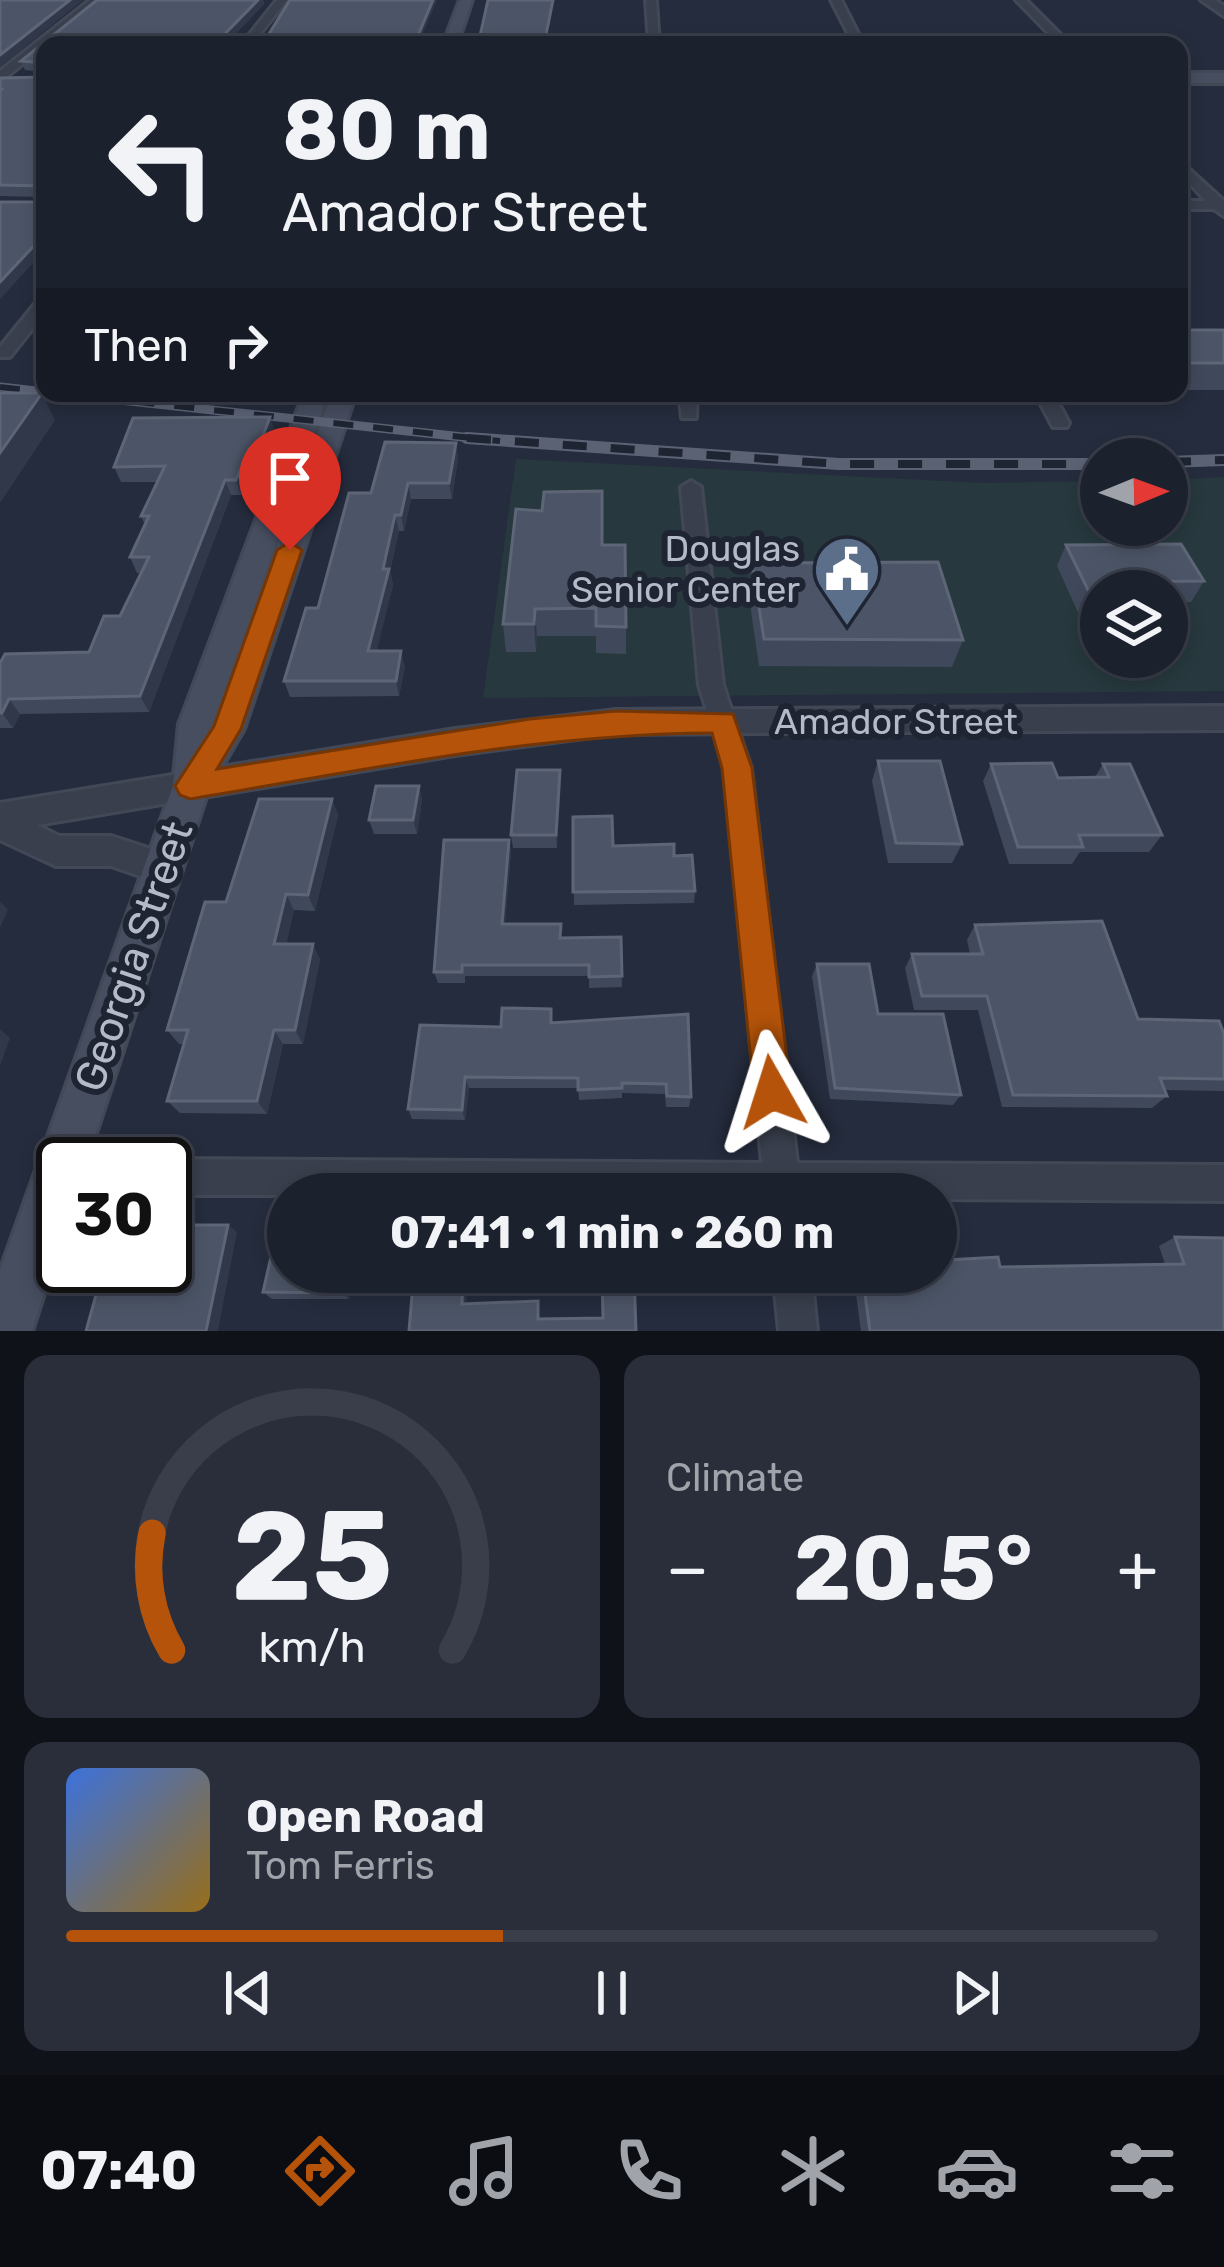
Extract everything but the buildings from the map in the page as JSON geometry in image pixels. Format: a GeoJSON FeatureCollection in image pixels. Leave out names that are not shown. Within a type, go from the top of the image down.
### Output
{"type":"FeatureCollection","features":[{"type":"Feature","properties":{"kind":"main road"},"geometry":{"type":"LineString","coordinates":[[453,36],[466,0]]}},
{"type":"Feature","properties":{"kind":"main road"},"geometry":{"type":"LineString","coordinates":[[1188,78],[1224,78]]}},
{"type":"Feature","properties":{"kind":"main road","name":"Georgia Street"},"geometry":{"type":"LineString","coordinates":[[74,1137],[190,786],[196,724],[313,402]]}},
{"type":"Feature","properties":{"kind":"main road","name":"Georgia Street"},"geometry":{"type":"LineString","coordinates":[[190,786],[227,729],[341,402]]}},
{"type":"Feature","properties":{"kind":"main road","name":"Georgia Street"},"geometry":{"type":"LineString","coordinates":[[5,1331],[36,1246]]}},
{"type":"Feature","properties":{"kind":"street"},"geometry":{"type":"LineString","coordinates":[[53,36],[97,0]]}},
{"type":"Feature","properties":{"kind":"street"},"geometry":{"type":"LineString","coordinates":[[253,36],[282,0]]}},
{"type":"Feature","properties":{"kind":"street"},"geometry":{"type":"LineString","coordinates":[[651,0],[653,36]]}},
{"type":"Feature","properties":{"kind":"street"},"geometry":{"type":"LineString","coordinates":[[836,0],[854,36]]}},
{"type":"Feature","properties":{"kind":"street"},"geometry":{"type":"LineString","coordinates":[[1021,0],[1057,36]]}},
{"type":"Feature","properties":{"kind":"street"},"geometry":{"type":"LineString","coordinates":[[1208,0],[1224,12]]}},
{"type":"Feature","properties":{"kind":"street"},"geometry":{"type":"LineString","coordinates":[[0,79],[36,50]]}},
{"type":"Feature","properties":{"kind":"street"},"geometry":{"type":"LineString","coordinates":[[0,79],[25,79]]}},
{"type":"Feature","properties":{"kind":"street"},"geometry":{"type":"LineString","coordinates":[[1188,173],[1222,207]]}},
{"type":"Feature","properties":{"kind":"street"},"geometry":{"type":"LineString","coordinates":[[1188,205],[1222,207]]}},
{"type":"Feature","properties":{"kind":"street"},"geometry":{"type":"LineString","coordinates":[[4,352],[36,313]]}},
{"type":"Feature","properties":{"kind":"street"},"geometry":{"type":"LineString","coordinates":[[688,402],[689,414]]}},
{"type":"Feature","properties":{"kind":"street"},"geometry":{"type":"LineString","coordinates":[[1049,402],[1060,423]]}},
{"type":"Feature","properties":{"kind":"street"},"geometry":{"type":"LineString","coordinates":[[691,487],[712,685],[737,768],[782,1173]]}},
{"type":"Feature","properties":{"kind":"street","name":"Amador Street"},"geometry":{"type":"LineString","coordinates":[[0,820],[530,730],[616,722],[1224,718]]}},
{"type":"Feature","properties":{"kind":"street"},"geometry":{"type":"LineString","coordinates":[[0,820],[56,850],[111,851],[164,868]]}},
{"type":"Feature","properties":{"kind":"street"},"geometry":{"type":"LineString","coordinates":[[192,1178],[267,1179]]}},
{"type":"Feature","properties":{"kind":"street"},"geometry":{"type":"LineString","coordinates":[[957,1185],[1224,1183]]}},
{"type":"Feature","properties":{"kind":"street"},"geometry":{"type":"LineString","coordinates":[[794,1293],[798,1331]]}},
{"type":"Feature","properties":{"kind":"shaded area"},"geometry":{"type":"Polygon","coordinates":[[[516,459],[983,483],[1080,481],[1080,546],[1188,546],[1188,479],[1224,477],[1224,691],[483,698],[516,459]]]}},
{"type":"Feature","properties":{"kind":"railway"},"geometry":{"type":"LineString","coordinates":[[0,387],[36,391]]}},
{"type":"Feature","properties":{"kind":"railway"},"geometry":{"type":"LineString","coordinates":[[138,402],[482,439]]}},
{"type":"Feature","properties":{"kind":"railway"},"geometry":{"type":"LineString","coordinates":[[467,438],[482,439]]}},
{"type":"Feature","properties":{"kind":"railway"},"geometry":{"type":"LineString","coordinates":[[482,439],[839,464],[1080,464]]}},
{"type":"Feature","properties":{"kind":"railway"},"geometry":{"type":"LineString","coordinates":[[482,439],[500,441]]}},
{"type":"Feature","properties":{"kind":"railway"},"geometry":{"type":"LineString","coordinates":[[1188,461],[1224,460]]}},
{"type":"Feature","properties":{"kind":"place","name":"Douglas Senior Center"},"geometry":{"type":"Point","coordinates":[847,628]}},
{"type":"Feature","properties":{"kind":"route"},"geometry":{"type":"LineString","coordinates":[[290,550],[227,729],[190,786],[530,730],[616,722],[723,722],[737,768],[772,1092]]}}]}
